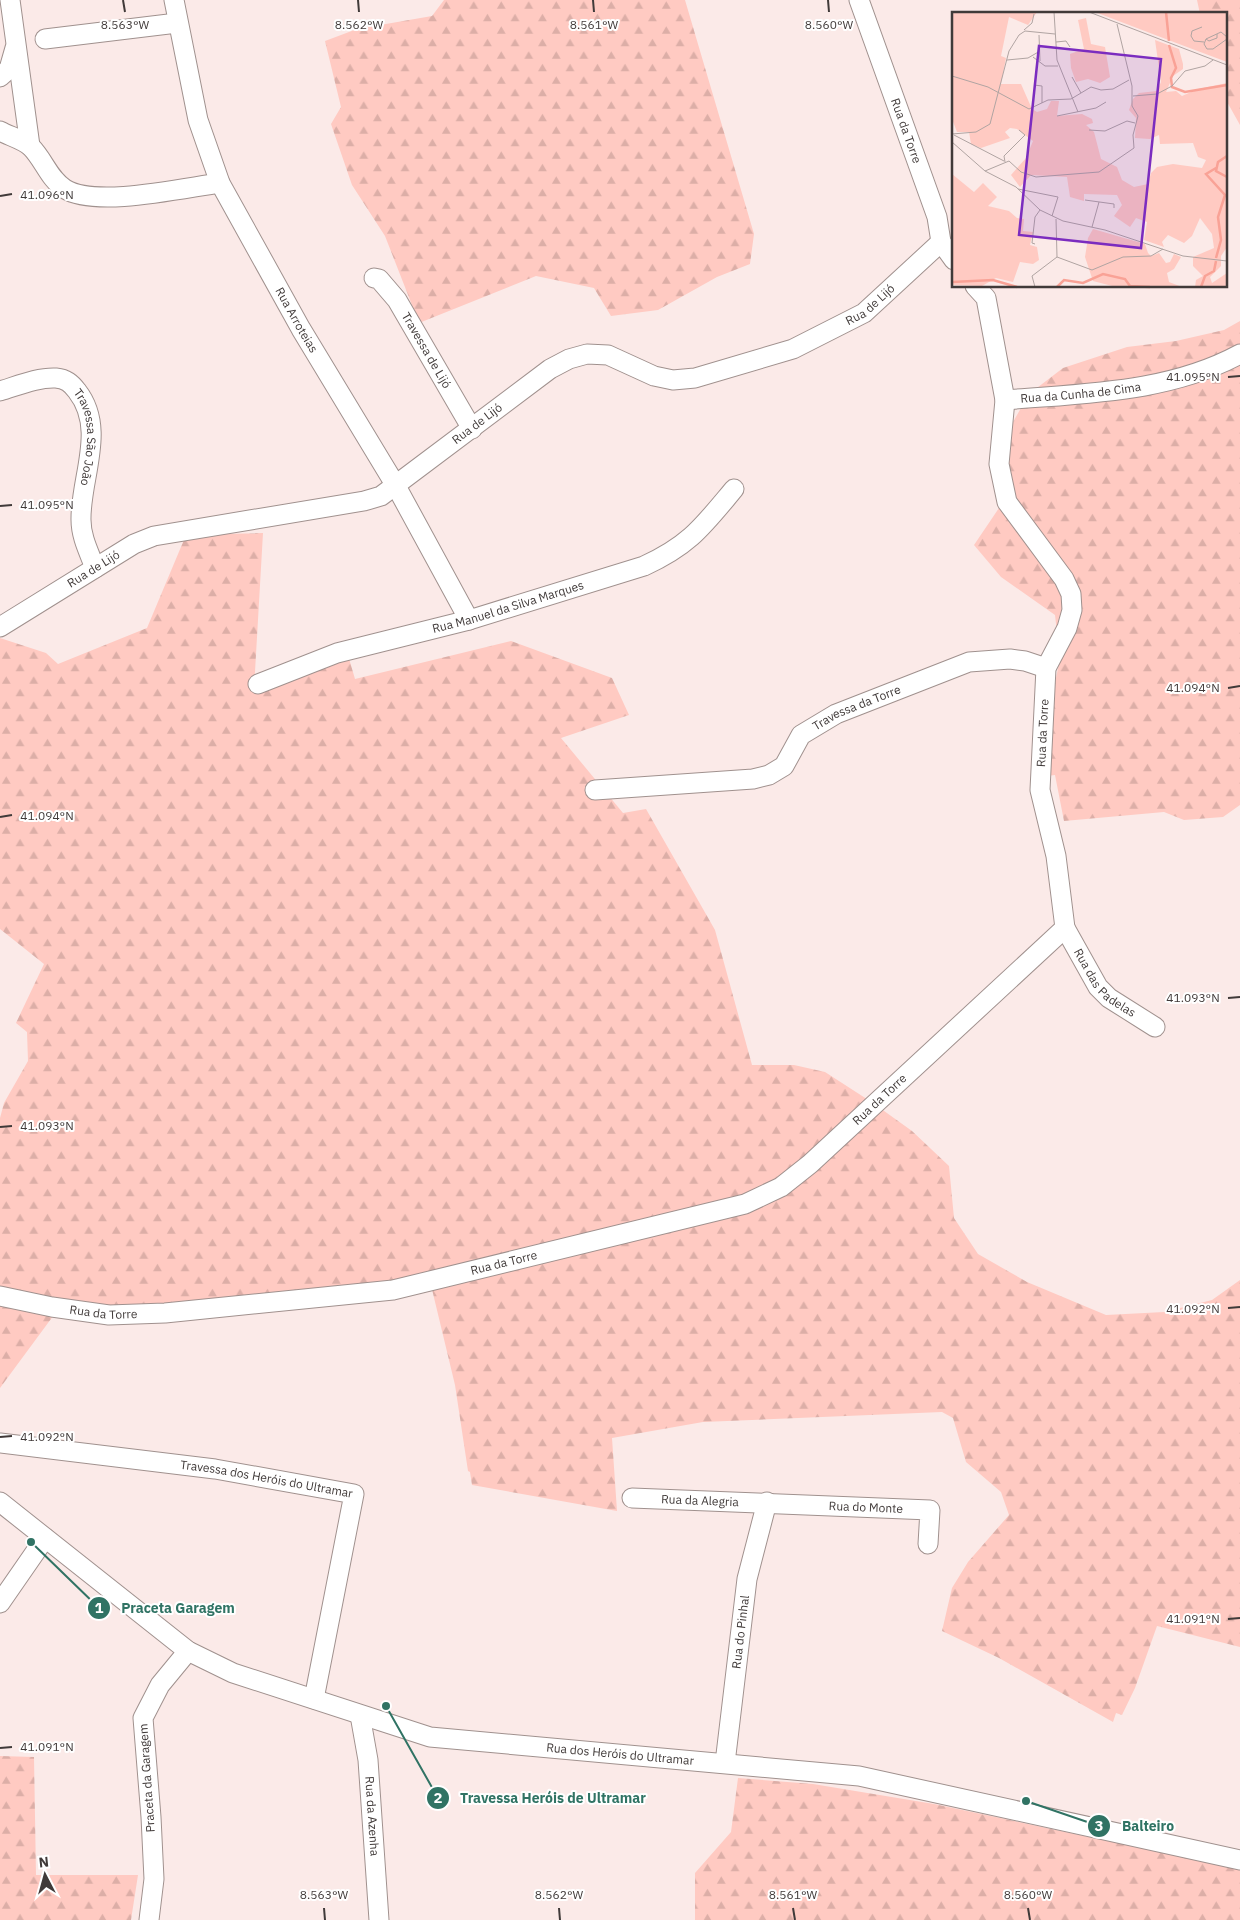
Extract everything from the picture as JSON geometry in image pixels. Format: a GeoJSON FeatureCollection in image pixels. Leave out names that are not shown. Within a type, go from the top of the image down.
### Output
{"type":"FeatureCollection","features":[{"type":"Feature","properties":{"kind":"street"},"geometry":{"type":"LineString","coordinates":[[10,0],[20,89],[30,146],[51,176],[64,189],[82,196],[103,198],[220,183]]}},
{"type":"Feature","properties":{"kind":"street","name":"Rua Arroteias"},"geometry":{"type":"LineString","coordinates":[[174,0],[177,23],[198,120],[220,183],[301,328],[396,486],[469,620]]}},
{"type":"Feature","properties":{"kind":"street","name":"Rua da Torre"},"geometry":{"type":"LineString","coordinates":[[859,0],[937,217],[941,242],[952,257]]}},
{"type":"Feature","properties":{"kind":"street"},"geometry":{"type":"LineString","coordinates":[[45,39],[177,23]]}},
{"type":"Feature","properties":{"kind":"street"},"geometry":{"type":"LineString","coordinates":[[0,77],[9,69],[16,43]]}},
{"type":"Feature","properties":{"kind":"street"},"geometry":{"type":"LineString","coordinates":[[0,131],[30,146]]}},
{"type":"Feature","properties":{"kind":"street","name":"Rua de Lijó"},"geometry":{"type":"LineString","coordinates":[[0,626],[134,544],[154,536],[364,501],[381,496],[550,370],[569,359],[587,354],[608,355],[654,376],[673,380],[695,378],[793,348],[864,312],[941,242]]}},
{"type":"Feature","properties":{"kind":"street","name":"Travessa de Lijó"},"geometry":{"type":"LineString","coordinates":[[374,278],[380,279],[397,300],[472,428]]}},
{"type":"Feature","properties":{"kind":"street","name":"Rua da Torre"},"geometry":{"type":"LineString","coordinates":[[0,1296],[52,1308],[118,1314],[165,1313],[393,1290],[745,1204],[781,1187],[810,1164],[1065,928],[1056,856],[1040,790],[1046,668],[1067,628],[1072,610],[1071,594],[1064,579],[1008,502],[999,464],[1005,400],[986,298],[978,288]]}},
{"type":"Feature","properties":{"kind":"street","name":"Rua da Cunha de Cima"},"geometry":{"type":"LineString","coordinates":[[1005,400],[1125,390],[1168,382],[1206,371],[1240,354]]}},
{"type":"Feature","properties":{"kind":"street","name":"Travessa São João"},"geometry":{"type":"LineString","coordinates":[[0,391],[55,378],[70,382],[80,394],[89,412],[92,448],[81,521],[84,538],[95,568]]}},
{"type":"Feature","properties":{"kind":"street","name":"Rua Manuel da Silva Marques"},"geometry":{"type":"LineString","coordinates":[[258,684],[337,653],[469,620],[644,566],[672,554],[697,534],[734,489]]}},
{"type":"Feature","properties":{"kind":"street","name":"Travessa da Torre"},"geometry":{"type":"LineString","coordinates":[[595,790],[753,779],[769,774],[784,766],[801,734],[836,714],[969,662],[1010,659],[1025,661],[1046,668]]}},
{"type":"Feature","properties":{"kind":"street","name":"Rua das Padelas"},"geometry":{"type":"LineString","coordinates":[[1065,928],[1098,987],[1109,998],[1155,1027]]}},
{"type":"Feature","properties":{"kind":"street","name":"Travessa dos Heróis do Ultramar"},"geometry":{"type":"LineString","coordinates":[[0,1443],[214,1469],[354,1494],[314,1699]]}},
{"type":"Feature","properties":{"kind":"street","name":"Rua da Alegria"},"geometry":{"type":"LineString","coordinates":[[632,1498],[767,1502]]}},
{"type":"Feature","properties":{"kind":"street","name":"Rua dos Heróis do Ultramar"},"geometry":{"type":"LineString","coordinates":[[0,1502],[188,1650],[233,1673],[430,1738],[859,1776],[1240,1860]]}},
{"type":"Feature","properties":{"kind":"street","name":"Rua do Monte"},"geometry":{"type":"LineString","coordinates":[[767,1502],[930,1510],[928,1544]]}},
{"type":"Feature","properties":{"kind":"street","name":"Rua do Pinhal"},"geometry":{"type":"LineString","coordinates":[[724,1763],[747,1579],[767,1502]]}},
{"type":"Feature","properties":{"kind":"street"},"geometry":{"type":"LineString","coordinates":[[0,1603],[45,1538]]}},
{"type":"Feature","properties":{"kind":"street","name":"Praceta da Garagem"},"geometry":{"type":"LineString","coordinates":[[149,1920],[154,1879],[143,1718],[160,1686],[188,1650]]}},
{"type":"Feature","properties":{"kind":"street","name":"Rua da Azenha"},"geometry":{"type":"LineString","coordinates":[[360,1715],[368,1760],[379,1920]]}},
{"type":"Feature","properties":{"kind":"green space"},"geometry":{"type":"Polygon","coordinates":[[[444,0],[685,0],[754,234],[750,264],[717,277],[658,310],[611,316],[594,288],[536,276],[419,323],[385,236],[352,185],[331,124],[341,107],[325,41],[357,29],[432,16],[444,0]]]}},
{"type":"Feature","properties":{"kind":"green space"},"geometry":{"type":"Polygon","coordinates":[[[1197,0],[1240,0],[1240,125],[1228,104],[1228,12],[1200,12],[1197,0]]]}},
{"type":"Feature","properties":{"kind":"green space"},"geometry":{"type":"Polygon","coordinates":[[[1240,321],[1240,805],[1223,817],[1184,820],[1164,812],[1064,821],[1055,775],[1047,776],[1049,711],[1060,659],[1055,615],[1001,577],[974,545],[999,508],[1009,429],[1029,394],[1063,368],[1127,347],[1176,341],[1224,330],[1240,321]]]}},
{"type":"Feature","properties":{"kind":"green space"},"geometry":{"type":"Polygon","coordinates":[[[263,533],[254,689],[348,655],[355,679],[511,641],[612,678],[629,715],[561,738],[623,813],[646,809],[715,930],[752,1065],[794,1065],[825,1072],[912,1131],[949,1166],[954,1218],[978,1254],[1027,1282],[1106,1315],[1164,1312],[1212,1300],[1240,1280],[1240,1647],[1157,1626],[1135,1688],[1122,1715],[1116,1713],[1113,1722],[999,1658],[942,1631],[952,1588],[968,1562],[1009,1515],[1001,1492],[966,1462],[953,1418],[942,1412],[703,1422],[612,1438],[617,1511],[472,1485],[470,1472],[468,1471],[455,1385],[430,1281],[118,1313],[62,1304],[0,1388],[0,1118],[4,1103],[28,1061],[27,1032],[16,1023],[44,964],[0,929],[0,638],[46,653],[58,664],[147,628],[186,535],[263,533]]]}},
{"type":"Feature","properties":{"kind":"green space"},"geometry":{"type":"Polygon","coordinates":[[[0,1756],[34,1757],[36,1875],[138,1875],[131,1920],[0,1920],[0,1756]]]}},
{"type":"Feature","properties":{"kind":"green space"},"geometry":{"type":"Polygon","coordinates":[[[738,1778],[813,1784],[934,1804],[1108,1841],[1240,1863],[1240,1920],[695,1920],[695,1873],[731,1832],[738,1778]]]}},
{"type":"Feature","properties":{"kind":"place","name":"Praceta Garagem"},"geometry":{"type":"Point","coordinates":[31,1542]}},
{"type":"Feature","properties":{"kind":"place","name":"Travessa Heróis de Ultramar"},"geometry":{"type":"Point","coordinates":[386,1706]}},
{"type":"Feature","properties":{"kind":"place","name":"Balteiro"},"geometry":{"type":"Point","coordinates":[1026,1801]}}]}
